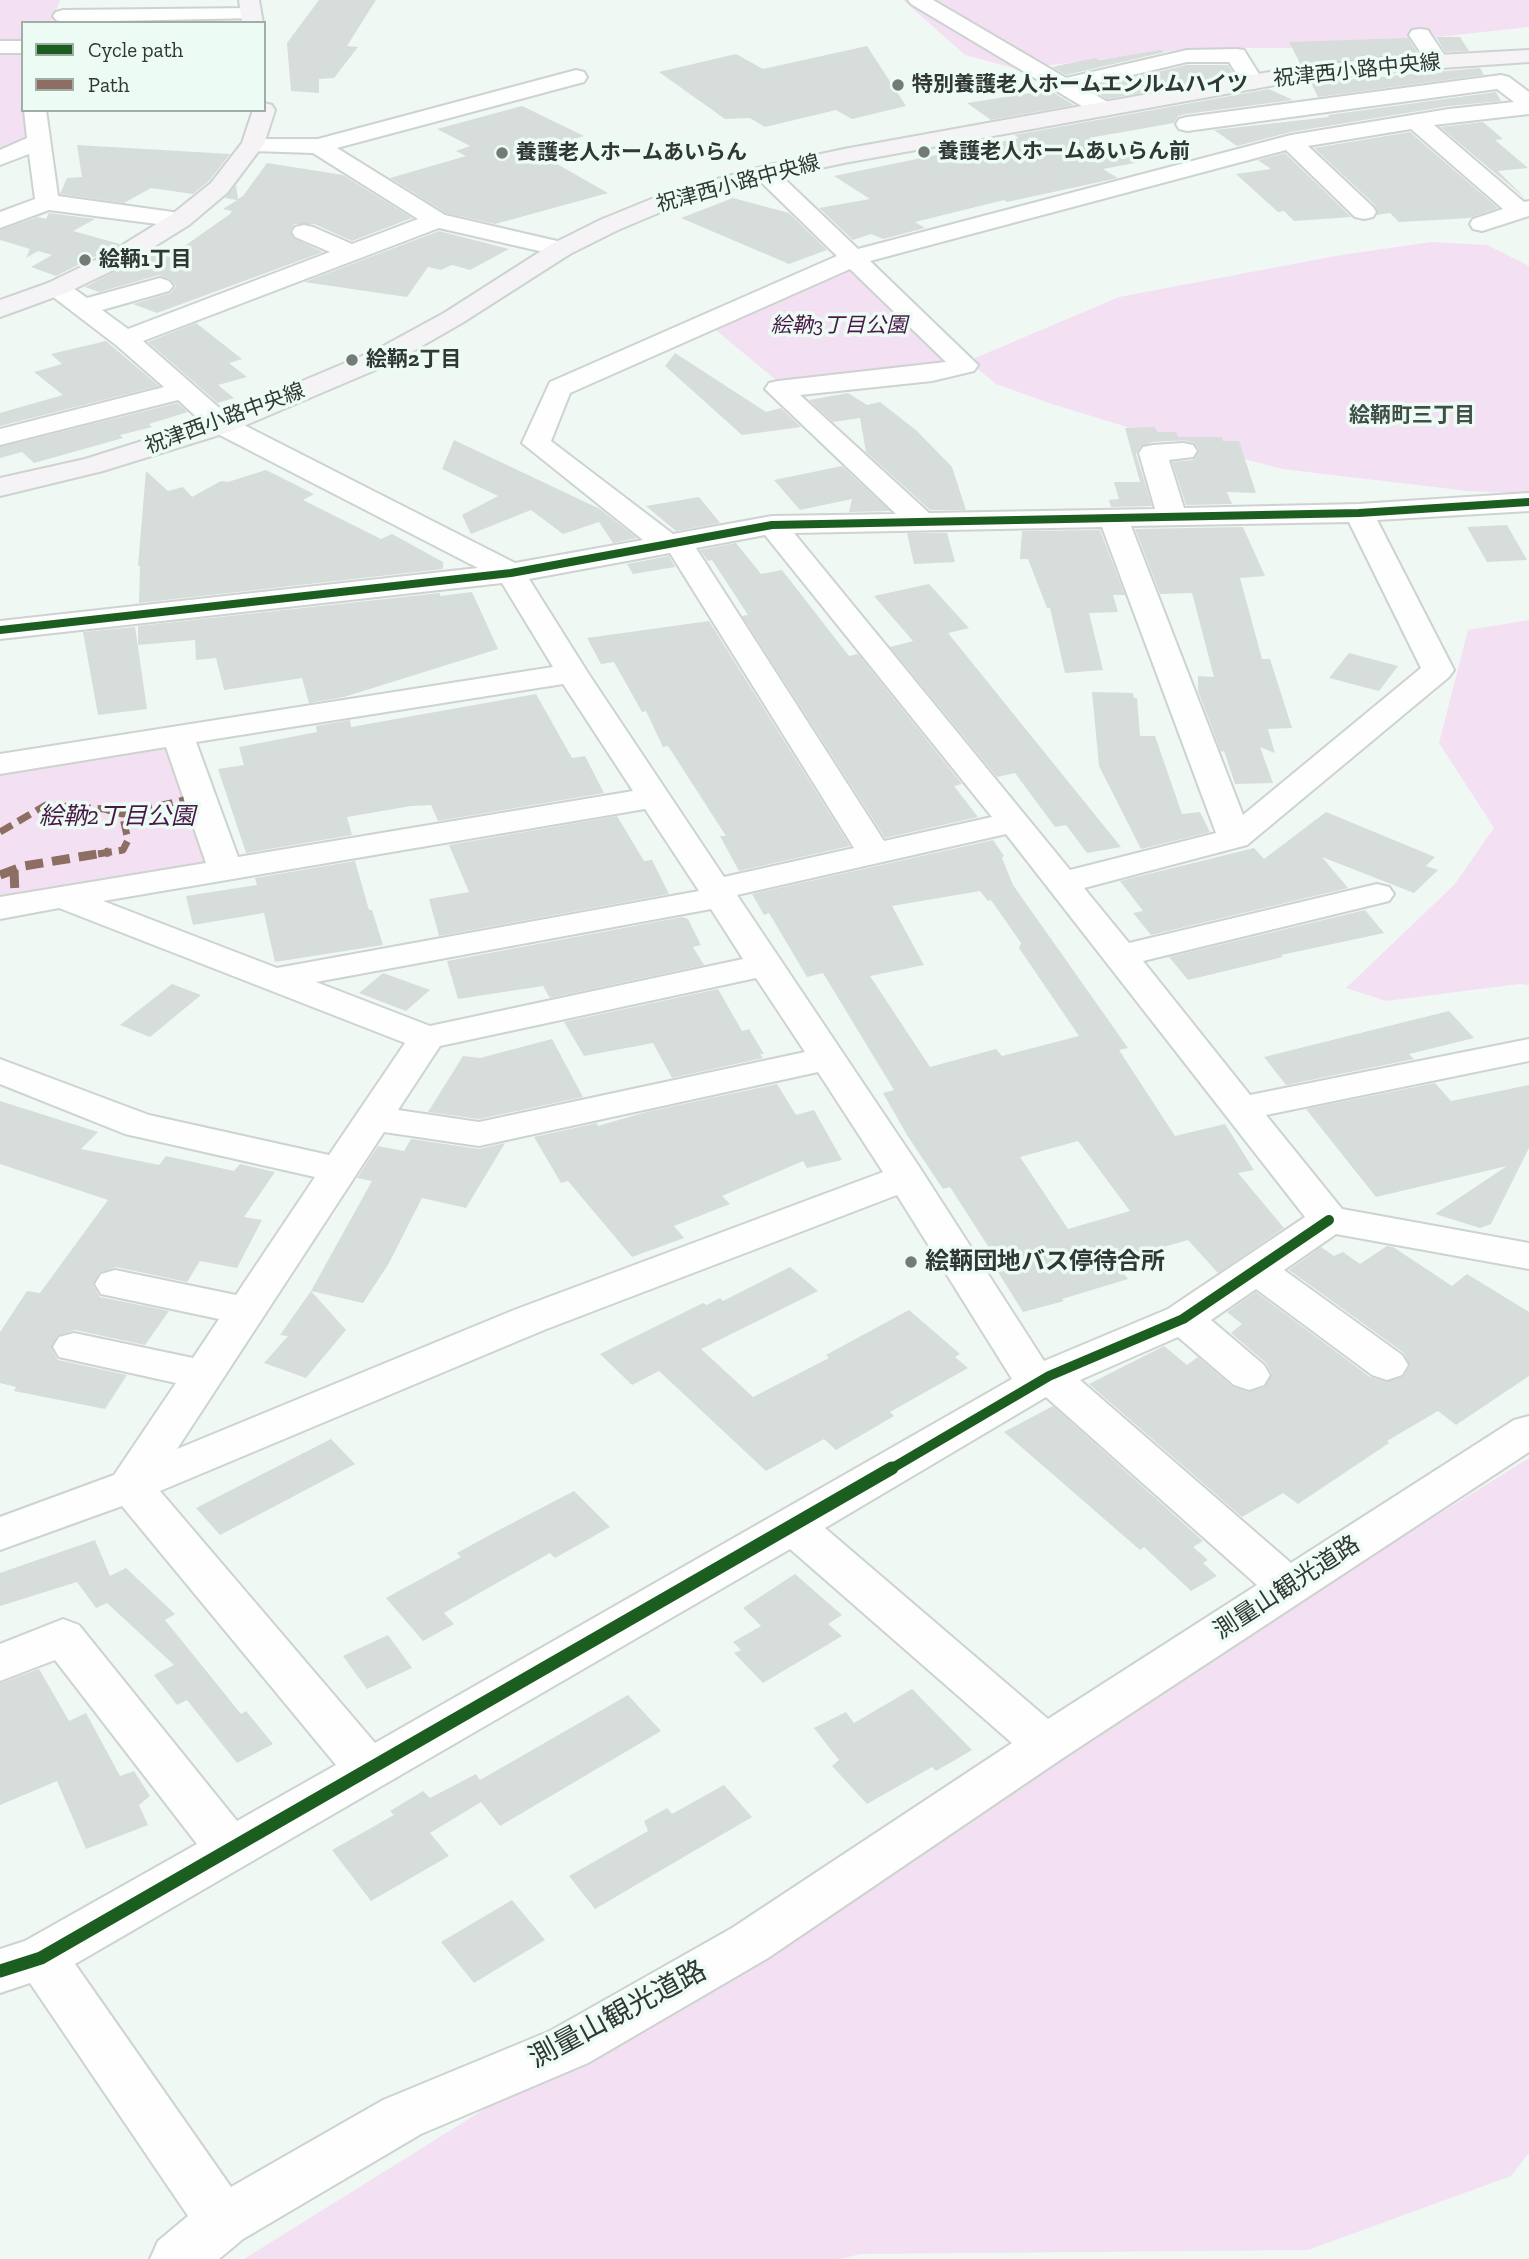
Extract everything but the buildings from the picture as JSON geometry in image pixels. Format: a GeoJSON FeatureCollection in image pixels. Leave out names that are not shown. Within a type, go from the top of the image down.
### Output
{"type":"FeatureCollection","features":[{"type":"Feature","properties":{"kind":"main road","name":"祝津西小路中央線"},"geometry":{"type":"LineString","coordinates":[[0,487],[93,465],[222,425],[385,356],[453,318],[561,249],[609,225],[674,198],[765,173],[936,138],[1253,82],[1340,69],[1529,56]]}},
{"type":"Feature","properties":{"kind":"main road"},"geometry":{"type":"LineString","coordinates":[[0,309],[58,288],[117,259],[180,220],[219,188],[253,144],[263,112]]}},
{"type":"Feature","properties":{"kind":"street"},"geometry":{"type":"LineString","coordinates":[[918,0],[1104,109]]}},
{"type":"Feature","properties":{"kind":"street"},"geometry":{"type":"LineString","coordinates":[[64,13],[251,12]]}},
{"type":"Feature","properties":{"kind":"street"},"geometry":{"type":"LineString","coordinates":[[1420,35],[1438,62]]}},
{"type":"Feature","properties":{"kind":"street"},"geometry":{"type":"LineString","coordinates":[[0,47],[21,47]]}},
{"type":"Feature","properties":{"kind":"street"},"geometry":{"type":"LineString","coordinates":[[1063,85],[1187,56],[1236,55],[1253,82]]}},
{"type":"Feature","properties":{"kind":"street"},"geometry":{"type":"LineString","coordinates":[[1477,60],[1529,105]]}},
{"type":"Feature","properties":{"kind":"street"},"geometry":{"type":"LineString","coordinates":[[253,144],[318,146],[576,77]]}},
{"type":"Feature","properties":{"kind":"street"},"geometry":{"type":"LineString","coordinates":[[1187,124],[1501,82]]}},
{"type":"Feature","properties":{"kind":"street"},"geometry":{"type":"LineString","coordinates":[[1152,100],[1235,156]]}},
{"type":"Feature","properties":{"kind":"street"},"geometry":{"type":"LineString","coordinates":[[875,854],[673,543],[536,443],[559,388],[853,258],[1291,142],[1529,105]]}},
{"type":"Feature","properties":{"kind":"street"},"geometry":{"type":"LineString","coordinates":[[35,112],[47,202]]}},
{"type":"Feature","properties":{"kind":"street"},"geometry":{"type":"LineString","coordinates":[[1416,122],[1524,210]]}},
{"type":"Feature","properties":{"kind":"street"},"geometry":{"type":"LineString","coordinates":[[0,158],[38,142]]}},
{"type":"Feature","properties":{"kind":"street"},"geometry":{"type":"LineString","coordinates":[[1291,142],[1364,212]]}},
{"type":"Feature","properties":{"kind":"street"},"geometry":{"type":"LineString","coordinates":[[318,146],[437,220],[561,249]]}},
{"type":"Feature","properties":{"kind":"street"},"geometry":{"type":"LineString","coordinates":[[765,173],[965,365],[932,373],[778,389],[922,522]]}},
{"type":"Feature","properties":{"kind":"street"},"geometry":{"type":"LineString","coordinates":[[0,221],[47,202],[180,220]]}},
{"type":"Feature","properties":{"kind":"street"},"geometry":{"type":"LineString","coordinates":[[1482,224],[1524,210]]}},
{"type":"Feature","properties":{"kind":"street"},"geometry":{"type":"LineString","coordinates":[[132,345],[256,289],[437,220]]}},
{"type":"Feature","properties":{"kind":"street"},"geometry":{"type":"LineString","coordinates":[[304,232],[353,253]]}},
{"type":"Feature","properties":{"kind":"street"},"geometry":{"type":"LineString","coordinates":[[84,307],[160,286]]}},
{"type":"Feature","properties":{"kind":"street"},"geometry":{"type":"LineString","coordinates":[[58,288],[132,345],[222,425],[511,573],[572,673],[826,1059],[1043,1380],[1288,1587]]}},
{"type":"Feature","properties":{"kind":"street"},"geometry":{"type":"LineString","coordinates":[[132,345],[282,305],[256,289]]}},
{"type":"Feature","properties":{"kind":"street"},"geometry":{"type":"LineString","coordinates":[[0,437],[182,391]]}},
{"type":"Feature","properties":{"kind":"street"},"geometry":{"type":"LineString","coordinates":[[1172,516],[1153,453],[1183,451]]}},
{"type":"Feature","properties":{"kind":"street"},"geometry":{"type":"LineString","coordinates":[[0,630],[511,573],[772,525],[1359,513],[1529,502]]}},
{"type":"Feature","properties":{"kind":"street"},"geometry":{"type":"LineString","coordinates":[[1062,883],[1234,838],[1438,670],[1359,513]]}},
{"type":"Feature","properties":{"kind":"street"},"geometry":{"type":"LineString","coordinates":[[1113,517],[1234,838]]}},
{"type":"Feature","properties":{"kind":"street"},"geometry":{"type":"LineString","coordinates":[[772,525],[1014,822],[1329,1220],[1528,1253]]}},
{"type":"Feature","properties":{"kind":"street"},"geometry":{"type":"LineString","coordinates":[[0,764],[572,673]]}},
{"type":"Feature","properties":{"kind":"street"},"geometry":{"type":"LineString","coordinates":[[178,736],[225,869]]}},
{"type":"Feature","properties":{"kind":"street"},"geometry":{"type":"LineString","coordinates":[[0,908],[654,797]]}},
{"type":"Feature","properties":{"kind":"street"},"geometry":{"type":"LineString","coordinates":[[276,979],[718,893],[1014,822]]}},
{"type":"Feature","properties":{"kind":"street"},"geometry":{"type":"LineString","coordinates":[[1121,956],[1377,894]]}},
{"type":"Feature","properties":{"kind":"street"},"geometry":{"type":"LineString","coordinates":[[63,898],[427,1038],[765,965]]}},
{"type":"Feature","properties":{"kind":"street"},"geometry":{"type":"LineString","coordinates":[[130,1486],[427,1038]]}},
{"type":"Feature","properties":{"kind":"street"},"geometry":{"type":"LineString","coordinates":[[1241,1108],[1529,1050]]}},
{"type":"Feature","properties":{"kind":"street"},"geometry":{"type":"LineString","coordinates":[[375,1118],[479,1134],[826,1059]]}},
{"type":"Feature","properties":{"kind":"street"},"geometry":{"type":"LineString","coordinates":[[0,1071],[139,1125],[339,1170]]}},
{"type":"Feature","properties":{"kind":"street"},"geometry":{"type":"LineString","coordinates":[[0,1534],[130,1486],[529,1320],[906,1177]]}},
{"type":"Feature","properties":{"kind":"street"},"geometry":{"type":"LineString","coordinates":[[223,2221],[21,1965],[230,1850],[1043,1380],[1183,1320],[1329,1220]]}},
{"type":"Feature","properties":{"kind":"street"},"geometry":{"type":"LineString","coordinates":[[1257,1270],[1387,1365]]}},
{"type":"Feature","properties":{"kind":"street"},"geometry":{"type":"LineString","coordinates":[[115,1284],[246,1311]]}},
{"type":"Feature","properties":{"kind":"street"},"geometry":{"type":"LineString","coordinates":[[1183,1320],[1249,1375]]}},
{"type":"Feature","properties":{"kind":"street"},"geometry":{"type":"LineString","coordinates":[[74,1347],[205,1375]]}},
{"type":"Feature","properties":{"kind":"street","name":"測量山観光道路"},"geometry":{"type":"LineString","coordinates":[[178,2259],[223,2221],[402,2117],[569,2047],[738,1950],[1046,1745],[1529,1431]]}},
{"type":"Feature","properties":{"kind":"street"},"geometry":{"type":"LineString","coordinates":[[130,1486],[369,1770]]}},
{"type":"Feature","properties":{"kind":"street"},"geometry":{"type":"LineString","coordinates":[[793,1526],[1046,1745]]}},
{"type":"Feature","properties":{"kind":"street"},"geometry":{"type":"LineString","coordinates":[[0,1663],[63,1637],[230,1850]]}},
{"type":"Feature","properties":{"kind":"green space"},"geometry":{"type":"Polygon","coordinates":[[[0,0],[60,0],[52,21],[21,21],[21,112],[28,112],[31,136],[0,150],[0,0]]]}},
{"type":"Feature","properties":{"kind":"green space"},"geometry":{"type":"Polygon","coordinates":[[[903,0],[1529,0],[1529,27],[1338,48],[1196,48],[1017,69],[965,55],[903,0]]]}},
{"type":"Feature","properties":{"kind":"green space"},"geometry":{"type":"Polygon","coordinates":[[[1431,242],[1487,245],[1529,266],[1529,494],[1468,491],[1282,469],[1153,435],[1052,404],[996,384],[968,361],[1119,297],[1341,255],[1431,242]]]}},
{"type":"Feature","properties":{"kind":"green space","name":"絵靹3丁目公園"},"geometry":{"type":"Polygon","coordinates":[[[851,266],[951,365],[782,385],[711,326],[851,266]]]}},
{"type":"Feature","properties":{"kind":"green space"},"geometry":{"type":"Polygon","coordinates":[[[1529,620],[1529,985],[1519,984],[1386,1001],[1346,988],[1454,885],[1494,828],[1439,743],[1468,630],[1529,620]]]}},
{"type":"Feature","properties":{"kind":"green space","name":"絵靹2丁目公園"},"geometry":{"type":"Polygon","coordinates":[[[171,746],[211,865],[0,899],[0,774],[171,746]]]}},
{"type":"Feature","properties":{"kind":"green space"},"geometry":{"type":"Polygon","coordinates":[[[1529,1458],[1529,2153],[1511,2176],[1308,2250],[861,2254],[839,2259],[244,2259],[1529,1458]]]}},
{"type":"Feature","properties":{"kind":"marked path"},"geometry":{"type":"LineString","coordinates":[[0,832],[46,805],[104,809],[122,814],[184,800]]}},
{"type":"Feature","properties":{"kind":"marked path"},"geometry":{"type":"LineString","coordinates":[[0,875],[24,866],[123,850],[128,840],[122,814]]}},
{"type":"Feature","properties":{"kind":"marked path"},"geometry":{"type":"LineString","coordinates":[[14,870],[15,895]]}},
{"type":"Feature","properties":{"kind":"cycle path"},"geometry":{"type":"LineString","coordinates":[[0,630],[511,573],[772,525],[1359,513],[1529,502]]}},
{"type":"Feature","properties":{"kind":"cycle path"},"geometry":{"type":"LineString","coordinates":[[0,1971],[41,1958],[1049,1376],[1183,1319],[1329,1220]]}},
{"type":"Feature","properties":{"kind":"place","name":"特別養護老人ホームエンルムハイツ"},"geometry":{"type":"Point","coordinates":[898,85]}},
{"type":"Feature","properties":{"kind":"place","name":"養護老人ホームあいらん前"},"geometry":{"type":"Point","coordinates":[924,152]}},
{"type":"Feature","properties":{"kind":"place","name":"養護老人ホームあいらん"},"geometry":{"type":"Point","coordinates":[502,153]}},
{"type":"Feature","properties":{"kind":"place","name":"絵鞆1丁目"},"geometry":{"type":"Point","coordinates":[85,260]}},
{"type":"Feature","properties":{"kind":"place","name":"絵鞆2丁目"},"geometry":{"type":"Point","coordinates":[352,360]}},
{"type":"Feature","properties":{"kind":"place","name":"絵鞆団地バス停待合所"},"geometry":{"type":"Point","coordinates":[911,1262]}},
{"type":"Feature","properties":{"kind":"district","name":"絵鞆町三丁目"},"geometry":{"type":"Point","coordinates":[1412,416]}}]}
